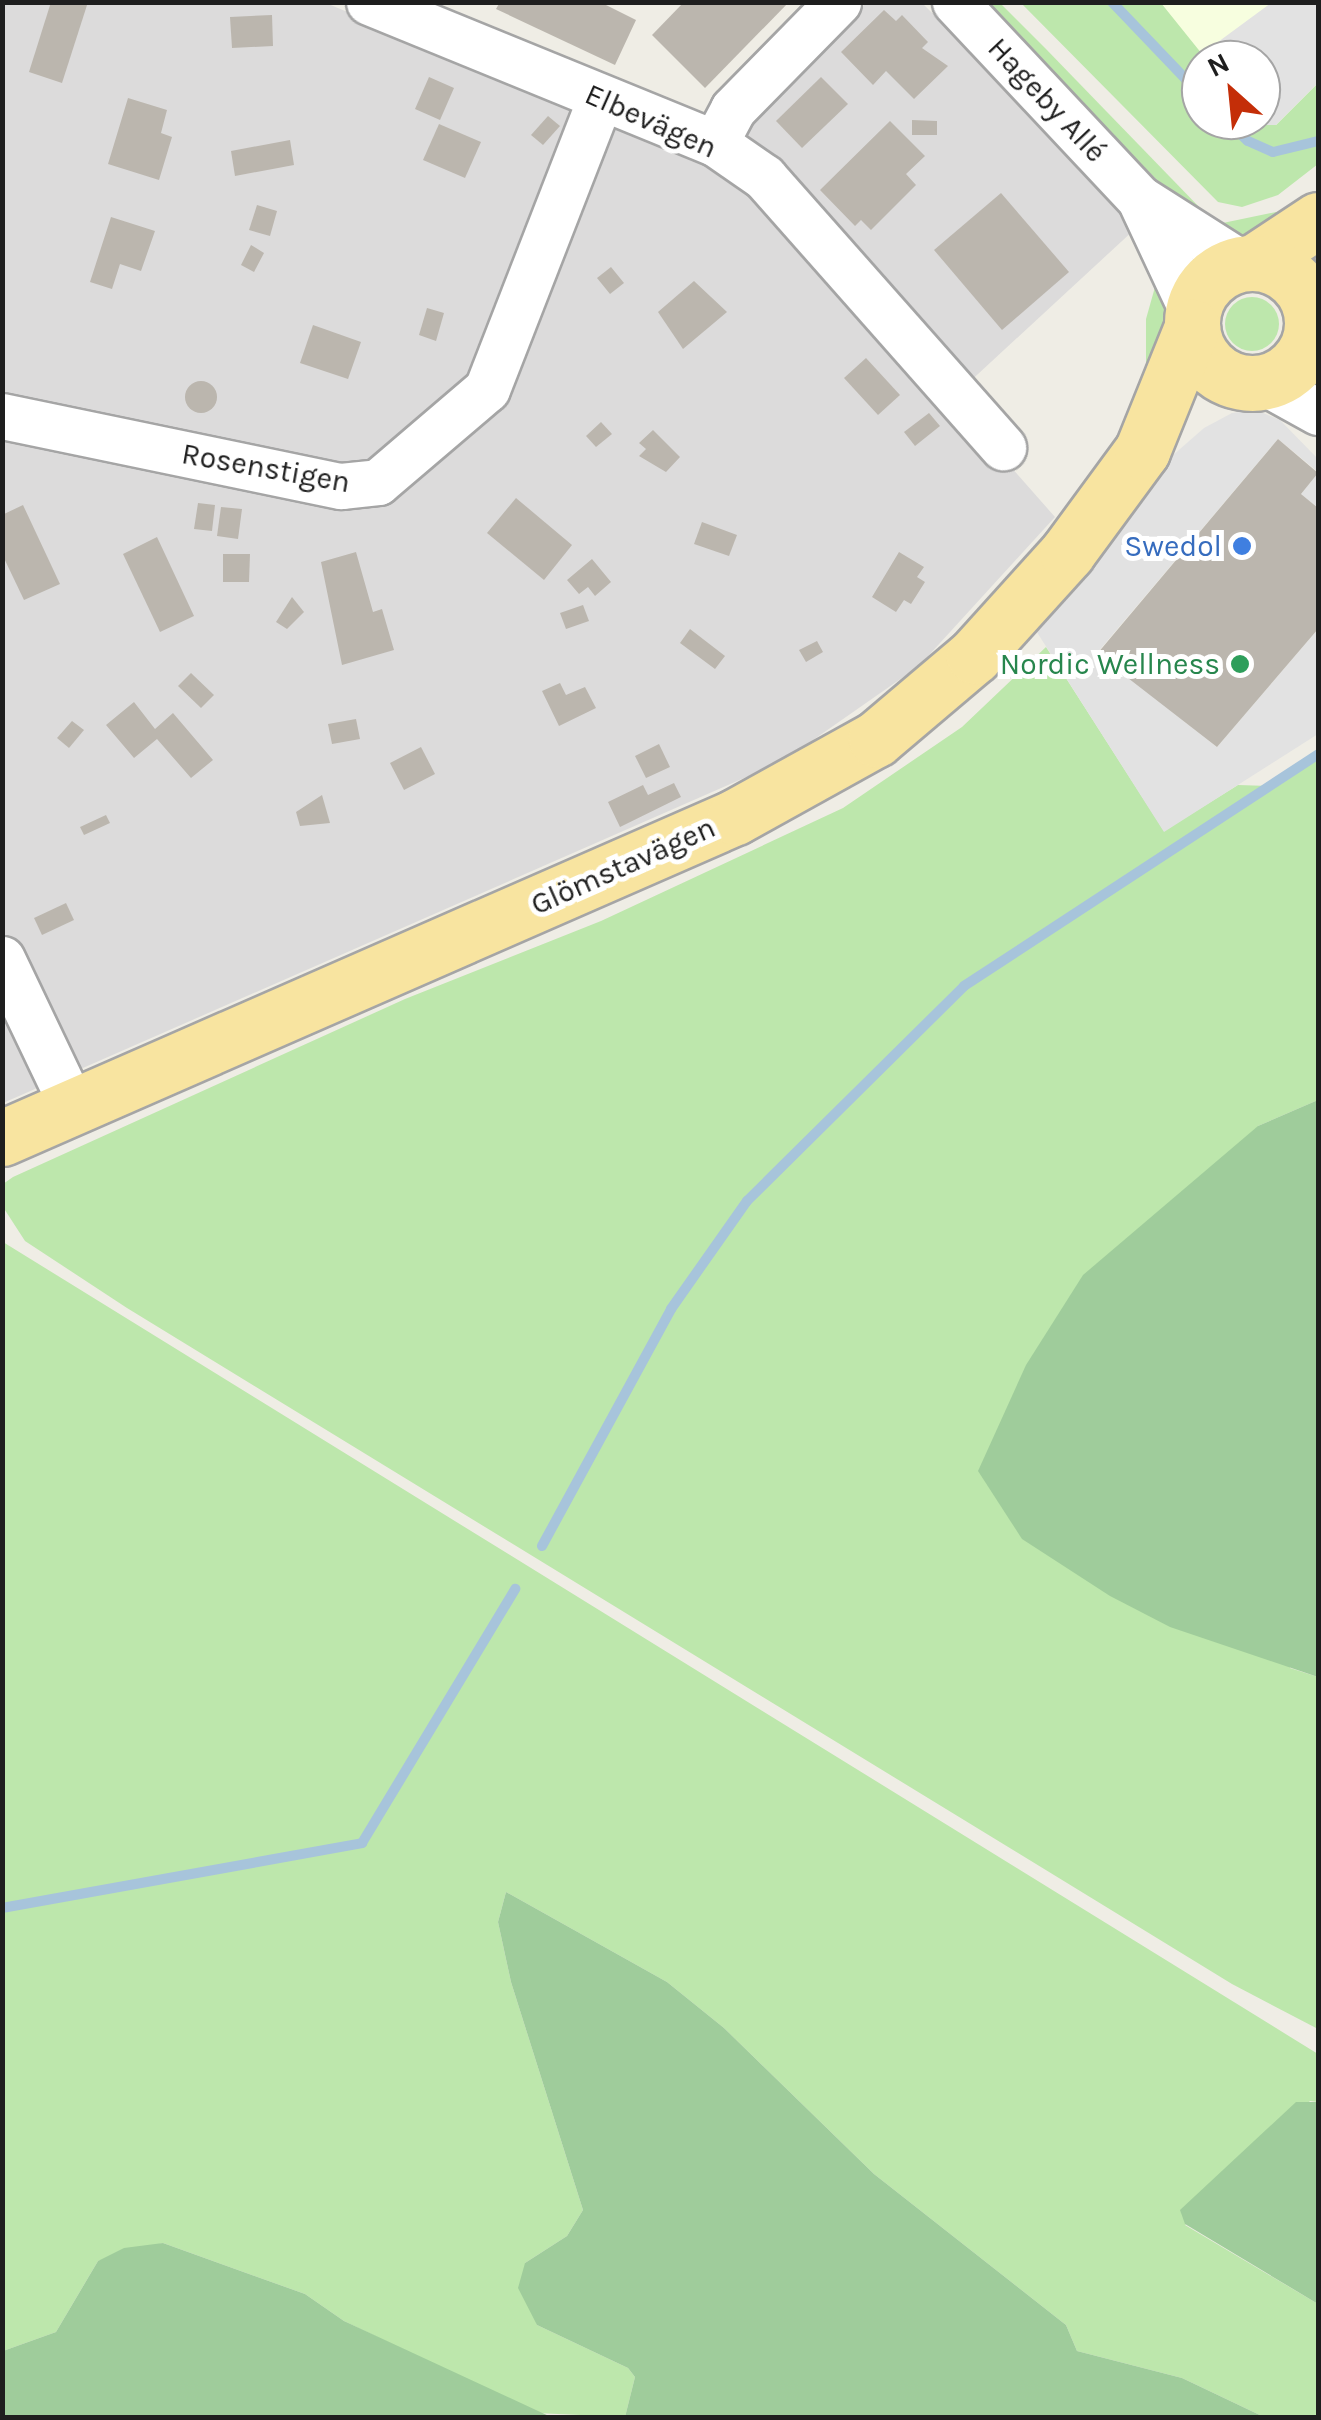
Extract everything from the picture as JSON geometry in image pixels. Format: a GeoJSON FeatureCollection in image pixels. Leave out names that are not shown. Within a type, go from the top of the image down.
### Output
{"type":"FeatureCollection","features":[{"type":"Feature","properties":{"kind":"main road","name":"Glömstavägen"},"geometry":{"type":"LineString","coordinates":[[1142,451],[1210,280],[1248,264],[1318,220]]}},
{"type":"Feature","properties":{"kind":"main road","name":"Glömstavägen"},"geometry":{"type":"LineString","coordinates":[[2,1138],[736,817],[840,763],[908,716],[974,656],[1067,553],[1142,451],[1190,406],[1298,361],[1315,318],[1286,274],[1248,264]]}},
{"type":"Feature","properties":{"kind":"main road"},"geometry":{"type":"LineString","coordinates":[[1192,320],[1206,362],[1251,381]]}},
{"type":"Feature","properties":{"kind":"street","name":"Elbevägen"},"geometry":{"type":"LineString","coordinates":[[369,2],[715,143],[764,177],[1003,447]]}},
{"type":"Feature","properties":{"kind":"street"},"geometry":{"type":"LineString","coordinates":[[715,143],[732,109],[838,2]]}},
{"type":"Feature","properties":{"kind":"street","name":"Hageby Allé"},"geometry":{"type":"LineString","coordinates":[[955,2],[1139,198],[1248,264]]}},
{"type":"Feature","properties":{"kind":"street","name":"Rosenstigen"},"geometry":{"type":"LineString","coordinates":[[2,416],[341,486],[378,482],[486,389],[600,99]]}},
{"type":"Feature","properties":{"kind":"street","name":"Hageby Allé"},"geometry":{"type":"LineString","coordinates":[[1139,198],[1192,320]]}},
{"type":"Feature","properties":{"kind":"street"},"geometry":{"type":"LineString","coordinates":[[1251,381],[1318,412]]}},
{"type":"Feature","properties":{"kind":"street"},"geometry":{"type":"LineString","coordinates":[[2,960],[73,1108]]}},
{"type":"Feature","properties":{"kind":"shaded area"},"geometry":{"type":"Polygon","coordinates":[[[2,3],[326,3],[705,162],[866,3],[922,3],[1054,134],[1135,229],[951,399],[1055,517],[919,666],[783,761],[3,1103],[2,3]]]}},
{"type":"Feature","properties":{"kind":"shaded area"},"geometry":{"type":"Polygon","coordinates":[[[1092,3],[1318,3],[1318,98],[1281,133],[1281,40],[1181,40],[1181,50],[1092,3]]]}},
{"type":"Feature","properties":{"kind":"shaded area"},"geometry":{"type":"Polygon","coordinates":[[[1271,3],[1318,3],[1318,83],[1281,120],[1281,40],[1221,40],[1271,3]]]}},
{"type":"Feature","properties":{"kind":"shaded area"},"geometry":{"type":"Polygon","coordinates":[[[1234,140],[1273,140],[1253,159],[1234,140]]]}},
{"type":"Feature","properties":{"kind":"shaded area"},"geometry":{"type":"Polygon","coordinates":[[[1256,410],[1280,420],[1318,459],[1318,472],[1278,439],[1097,653],[1217,747],[1318,629],[1318,734],[1164,832],[1033,626],[1164,463],[1204,428],[1232,413],[1256,410]]]}},
{"type":"Feature","properties":{"kind":"shaded area"},"geometry":{"type":"Polygon","coordinates":[[[1318,472],[1318,508],[1301,494],[1318,472]]]}},
{"type":"Feature","properties":{"kind":"green space"},"geometry":{"type":"Polygon","coordinates":[[[984,3],[1000,3],[1045,48],[1202,210],[1196,220],[984,3]]]}},
{"type":"Feature","properties":{"kind":"green space"},"geometry":{"type":"Polygon","coordinates":[[[1021,3],[1161,3],[1191,40],[1181,40],[1181,140],[1281,140],[1281,120],[1318,83],[1318,164],[1278,195],[1242,207],[1218,202],[1021,3]]]}},
{"type":"Feature","properties":{"kind":"green space"},"geometry":{"type":"Polygon","coordinates":[[[1276,212],[1289,226],[1246,241],[1218,224],[1276,212]]]}},
{"type":"Feature","properties":{"kind":"green space"},"geometry":{"type":"Polygon","coordinates":[[[1157,280],[1173,304],[1146,376],[1146,319],[1157,280]]]}},
{"type":"Feature","properties":{"kind":"green space"},"geometry":{"type":"Polygon","coordinates":[[[1252,297],[1271,305],[1279,324],[1271,343],[1252,351],[1233,343],[1225,324],[1233,305],[1252,297]]]}},
{"type":"Feature","properties":{"kind":"green space"},"geometry":{"type":"Polygon","coordinates":[[[1046,647],[1164,831],[1238,785],[1269,786],[1318,754],[1318,1100],[1258,1126],[1290,1668],[1318,1677],[1318,2029],[1232,1984],[127,1308],[25,1241],[3,1207],[3,1184],[13,1177],[405,999],[601,921],[843,808],[962,727],[1046,647]]]}},
{"type":"Feature","properties":{"kind":"green space"},"geometry":{"type":"Polygon","coordinates":[[[1318,1100],[1318,1677],[1170,1627],[1110,1596],[1022,1539],[978,1471],[1026,1365],[1083,1275],[1258,1126],[1318,1100]]]}},
{"type":"Feature","properties":{"kind":"green space"},"geometry":{"type":"Polygon","coordinates":[[[3,1242],[1318,2054],[1318,2102],[1310,2101],[1185,2225],[1318,2304],[1318,2417],[1264,2417],[1182,2378],[1077,2351],[1066,2325],[874,2174],[724,2028],[667,1982],[506,1892],[498,1922],[511,1982],[583,2210],[567,2236],[525,2263],[537,2325],[628,2368],[635,2377],[625,2417],[535,2413],[344,2321],[305,2294],[163,2243],[98,2261],[56,2332],[3,2351],[3,1242]]]}},
{"type":"Feature","properties":{"kind":"green space"},"geometry":{"type":"Polygon","coordinates":[[[506,1892],[667,1982],[724,2028],[874,2174],[1066,2325],[1077,2351],[1182,2378],[1264,2417],[625,2417],[635,2377],[628,2368],[537,2325],[518,2288],[525,2263],[567,2236],[583,2210],[511,1982],[498,1922],[506,1892]]]}},
{"type":"Feature","properties":{"kind":"green space"},"geometry":{"type":"Polygon","coordinates":[[[1296,2102],[1318,2102],[1318,2304],[1185,2224],[1180,2210],[1296,2102]]]}},
{"type":"Feature","properties":{"kind":"green space"},"geometry":{"type":"Polygon","coordinates":[[[163,2243],[305,2294],[344,2321],[551,2417],[3,2417],[3,2351],[56,2332],[98,2261],[124,2248],[163,2243]]]}},
{"type":"Feature","properties":{"kind":"building"},"geometry":{"type":"Polygon","coordinates":[[[51,2],[88,2],[62,83],[29,72],[51,2]]]}},
{"type":"Feature","properties":{"kind":"building"},"geometry":{"type":"Polygon","coordinates":[[[500,2],[600,2],[636,20],[615,65],[496,9],[500,2]]]}},
{"type":"Feature","properties":{"kind":"building"},"geometry":{"type":"Polygon","coordinates":[[[684,2],[789,2],[705,88],[652,35],[684,2]]]}},
{"type":"Feature","properties":{"kind":"building"},"geometry":{"type":"Polygon","coordinates":[[[884,10],[896,21],[902,15],[928,42],[922,48],[948,66],[914,99],[886,71],[873,85],[841,52],[884,10]]]}},
{"type":"Feature","properties":{"kind":"building"},"geometry":{"type":"Polygon","coordinates":[[[272,15],[273,46],[232,48],[230,17],[272,15]]]}},
{"type":"Feature","properties":{"kind":"building"},"geometry":{"type":"Polygon","coordinates":[[[429,77],[454,88],[440,120],[415,109],[429,77]]]}},
{"type":"Feature","properties":{"kind":"building"},"geometry":{"type":"Polygon","coordinates":[[[821,77],[848,104],[802,148],[776,121],[821,77]]]}},
{"type":"Feature","properties":{"kind":"building"},"geometry":{"type":"Polygon","coordinates":[[[128,98],[167,110],[161,133],[172,137],[159,180],[108,164],[128,98]]]}},
{"type":"Feature","properties":{"kind":"building"},"geometry":{"type":"Polygon","coordinates":[[[548,116],[560,126],[543,145],[531,135],[548,116]]]}},
{"type":"Feature","properties":{"kind":"building"},"geometry":{"type":"Polygon","coordinates":[[[912,120],[937,121],[937,135],[912,135],[912,120]]]}},
{"type":"Feature","properties":{"kind":"building"},"geometry":{"type":"Polygon","coordinates":[[[890,121],[925,156],[906,174],[916,185],[871,230],[861,220],[855,226],[820,190],[890,121]]]}},
{"type":"Feature","properties":{"kind":"building"},"geometry":{"type":"Polygon","coordinates":[[[439,124],[481,142],[465,178],[423,160],[439,124]]]}},
{"type":"Feature","properties":{"kind":"building"},"geometry":{"type":"Polygon","coordinates":[[[290,140],[294,165],[235,176],[231,151],[290,140]]]}},
{"type":"Feature","properties":{"kind":"building"},"geometry":{"type":"Polygon","coordinates":[[[1001,193],[1069,272],[1002,330],[934,250],[1001,193]]]}},
{"type":"Feature","properties":{"kind":"building"},"geometry":{"type":"Polygon","coordinates":[[[257,205],[277,211],[270,236],[249,230],[257,205]]]}},
{"type":"Feature","properties":{"kind":"building"},"geometry":{"type":"Polygon","coordinates":[[[111,217],[155,231],[141,271],[120,264],[112,289],[90,282],[111,217]]]}},
{"type":"Feature","properties":{"kind":"building"},"geometry":{"type":"Polygon","coordinates":[[[251,245],[264,253],[254,272],[241,265],[251,245]]]}},
{"type":"Feature","properties":{"kind":"building"},"geometry":{"type":"Polygon","coordinates":[[[611,267],[624,283],[610,294],[597,278],[611,267]]]}},
{"type":"Feature","properties":{"kind":"building"},"geometry":{"type":"Polygon","coordinates":[[[694,281],[727,312],[683,349],[658,312],[694,281]]]}},
{"type":"Feature","properties":{"kind":"building"},"geometry":{"type":"Polygon","coordinates":[[[427,308],[444,313],[436,341],[419,335],[427,308]]]}},
{"type":"Feature","properties":{"kind":"building"},"geometry":{"type":"Polygon","coordinates":[[[313,325],[361,342],[348,379],[300,363],[313,325]]]}},
{"type":"Feature","properties":{"kind":"building"},"geometry":{"type":"Polygon","coordinates":[[[866,358],[900,395],[878,415],[844,378],[866,358]]]}},
{"type":"Feature","properties":{"kind":"building"},"geometry":{"type":"Polygon","coordinates":[[[201,381],[212,386],[217,397],[212,408],[201,413],[190,408],[185,397],[190,386],[201,381]]]}},
{"type":"Feature","properties":{"kind":"building"},"geometry":{"type":"Polygon","coordinates":[[[929,413],[940,426],[915,446],[904,432],[929,413]]]}},
{"type":"Feature","properties":{"kind":"building"},"geometry":{"type":"Polygon","coordinates":[[[601,422],[612,434],[596,447],[586,436],[601,422]]]}},
{"type":"Feature","properties":{"kind":"building"},"geometry":{"type":"Polygon","coordinates":[[[653,430],[680,457],[666,472],[639,456],[646,449],[639,443],[653,430]]]}},
{"type":"Feature","properties":{"kind":"building"},"geometry":{"type":"Polygon","coordinates":[[[1278,439],[1318,473],[1301,494],[1318,508],[1318,629],[1217,747],[1097,654],[1278,439]]]}},
{"type":"Feature","properties":{"kind":"building"},"geometry":{"type":"Polygon","coordinates":[[[516,498],[572,545],[544,580],[487,533],[516,498]]]}},
{"type":"Feature","properties":{"kind":"building"},"geometry":{"type":"Polygon","coordinates":[[[198,503],[215,505],[212,531],[194,529],[198,503]]]}},
{"type":"Feature","properties":{"kind":"building"},"geometry":{"type":"Polygon","coordinates":[[[23,505],[60,584],[24,600],[2,554],[2,515],[23,505]]]}},
{"type":"Feature","properties":{"kind":"building"},"geometry":{"type":"Polygon","coordinates":[[[221,507],[242,509],[238,539],[217,536],[221,507]]]}},
{"type":"Feature","properties":{"kind":"building"},"geometry":{"type":"Polygon","coordinates":[[[702,522],[737,535],[729,556],[694,544],[702,522]]]}},
{"type":"Feature","properties":{"kind":"building"},"geometry":{"type":"Polygon","coordinates":[[[157,537],[194,616],[160,632],[123,554],[157,537]]]}},
{"type":"Feature","properties":{"kind":"building"},"geometry":{"type":"Polygon","coordinates":[[[356,552],[373,612],[382,609],[394,650],[342,665],[321,562],[356,552]]]}},
{"type":"Feature","properties":{"kind":"building"},"geometry":{"type":"Polygon","coordinates":[[[899,552],[924,567],[917,577],[925,582],[911,604],[904,600],[896,612],[872,597],[899,552]]]}},
{"type":"Feature","properties":{"kind":"building"},"geometry":{"type":"Polygon","coordinates":[[[223,554],[250,554],[249,582],[223,582],[223,554]]]}},
{"type":"Feature","properties":{"kind":"building"},"geometry":{"type":"Polygon","coordinates":[[[592,559],[611,582],[595,596],[588,587],[579,594],[567,580],[592,559]]]}},
{"type":"Feature","properties":{"kind":"building"},"geometry":{"type":"Polygon","coordinates":[[[292,597],[304,612],[287,629],[276,622],[292,597]]]}},
{"type":"Feature","properties":{"kind":"building"},"geometry":{"type":"Polygon","coordinates":[[[583,605],[589,621],[566,629],[560,613],[583,605]]]}},
{"type":"Feature","properties":{"kind":"building"},"geometry":{"type":"Polygon","coordinates":[[[690,629],[725,656],[715,669],[680,643],[690,629]]]}},
{"type":"Feature","properties":{"kind":"building"},"geometry":{"type":"Polygon","coordinates":[[[817,641],[823,652],[806,662],[799,650],[817,641]]]}},
{"type":"Feature","properties":{"kind":"building"},"geometry":{"type":"Polygon","coordinates":[[[191,673],[214,695],[201,708],[178,686],[191,673]]]}},
{"type":"Feature","properties":{"kind":"building"},"geometry":{"type":"Polygon","coordinates":[[[560,683],[566,695],[585,687],[596,708],[559,726],[542,691],[560,683]]]}},
{"type":"Feature","properties":{"kind":"building"},"geometry":{"type":"Polygon","coordinates":[[[134,702],[155,729],[173,713],[213,760],[191,778],[157,739],[134,758],[106,725],[134,702]]]}},
{"type":"Feature","properties":{"kind":"building"},"geometry":{"type":"Polygon","coordinates":[[[356,719],[360,739],[332,744],[328,724],[356,719]]]}},
{"type":"Feature","properties":{"kind":"building"},"geometry":{"type":"Polygon","coordinates":[[[72,721],[84,730],[69,748],[57,738],[72,721]]]}},
{"type":"Feature","properties":{"kind":"building"},"geometry":{"type":"Polygon","coordinates":[[[659,744],[670,767],[646,778],[635,756],[659,744]]]}},
{"type":"Feature","properties":{"kind":"building"},"geometry":{"type":"Polygon","coordinates":[[[421,747],[435,774],[404,790],[390,763],[421,747]]]}},
{"type":"Feature","properties":{"kind":"building"},"geometry":{"type":"Polygon","coordinates":[[[674,783],[681,797],[620,827],[608,802],[643,785],[648,795],[674,783]]]}},
{"type":"Feature","properties":{"kind":"building"},"geometry":{"type":"Polygon","coordinates":[[[322,795],[330,823],[300,826],[296,812],[322,795]]]}},
{"type":"Feature","properties":{"kind":"building"},"geometry":{"type":"Polygon","coordinates":[[[106,815],[110,823],[84,835],[80,827],[106,815]]]}},
{"type":"Feature","properties":{"kind":"building"},"geometry":{"type":"Polygon","coordinates":[[[66,903],[74,920],[42,935],[34,918],[66,903]]]}},
{"type":"Feature","properties":{"kind":"waterway"},"geometry":{"type":"LineString","coordinates":[[1112,2],[1181,74]]}},
{"type":"Feature","properties":{"kind":"waterway"},"geometry":{"type":"LineString","coordinates":[[1247,140],[1273,152],[1318,141]]}},
{"type":"Feature","properties":{"kind":"waterway"},"geometry":{"type":"LineString","coordinates":[[542,1546],[671,1309],[747,1201],[964,986],[1318,754]]}},
{"type":"Feature","properties":{"kind":"waterway"},"geometry":{"type":"LineString","coordinates":[[2,1908],[362,1843],[515,1589]]}},
{"type":"Feature","properties":{"kind":"place","name":"Swedol"},"geometry":{"type":"Point","coordinates":[1242,546]}},
{"type":"Feature","properties":{"kind":"place","name":"Nordic Wellness"},"geometry":{"type":"Point","coordinates":[1240,664]}}]}
